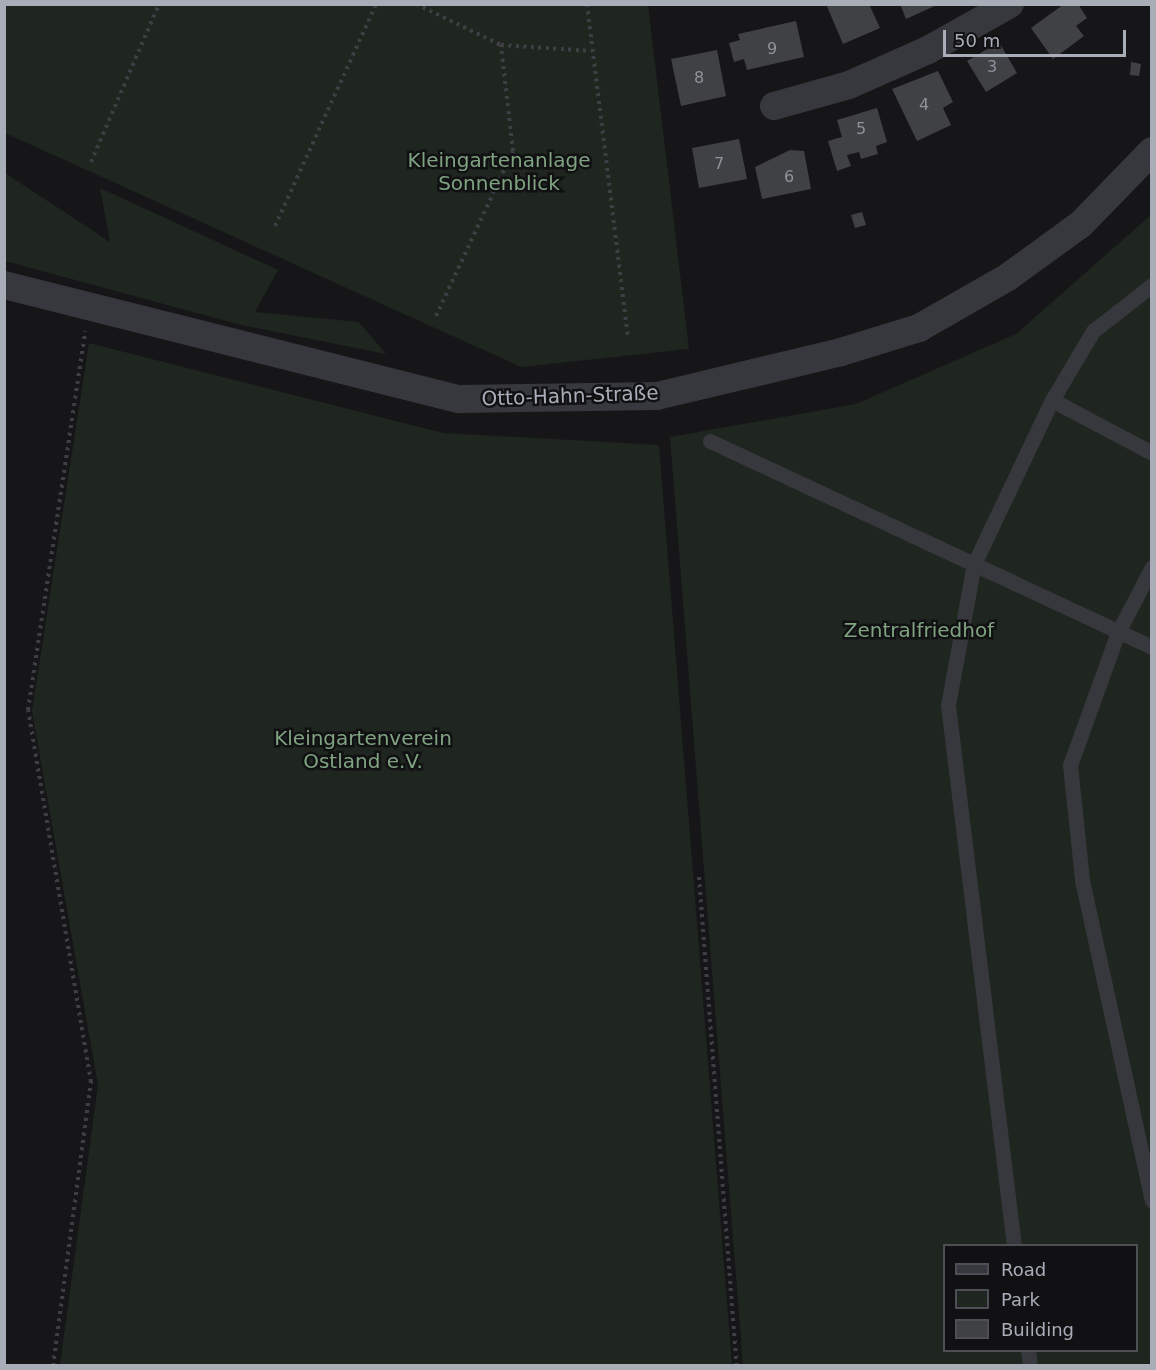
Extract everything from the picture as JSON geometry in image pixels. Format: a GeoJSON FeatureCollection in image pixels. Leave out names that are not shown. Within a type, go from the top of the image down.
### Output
{"type":"FeatureCollection","features":[{"type":"Feature","properties":{"kind":"street"},"geometry":{"type":"LineString","coordinates":[[774,105],[849,85],[928,50],[1010,4]]}},
{"type":"Feature","properties":{"kind":"street","name":"Otto-Hahn-Straße"},"geometry":{"type":"LineString","coordinates":[[4,285],[459,399],[657,396],[841,352],[920,328],[1008,277],[1081,224],[1152,151]]}},
{"type":"Feature","properties":{"kind":"lane"},"geometry":{"type":"LineString","coordinates":[[1014,1244],[948,705],[974,564],[1052,400],[1093,331],[1152,285]]}},
{"type":"Feature","properties":{"kind":"lane"},"geometry":{"type":"LineString","coordinates":[[1052,400],[1152,453]]}},
{"type":"Feature","properties":{"kind":"lane"},"geometry":{"type":"LineString","coordinates":[[710,441],[1152,647]]}},
{"type":"Feature","properties":{"kind":"lane"},"geometry":{"type":"LineString","coordinates":[[1152,567],[1118,632],[1070,765],[1082,880],[1152,1200]]}},
{"type":"Feature","properties":{"kind":"path"},"geometry":{"type":"LineString","coordinates":[[91,162],[159,4]]}},
{"type":"Feature","properties":{"kind":"path"},"geometry":{"type":"LineString","coordinates":[[275,226],[376,4]]}},
{"type":"Feature","properties":{"kind":"path"},"geometry":{"type":"LineString","coordinates":[[416,4],[501,45],[592,51]]}},
{"type":"Feature","properties":{"kind":"path"},"geometry":{"type":"LineString","coordinates":[[587,4],[628,338]]}},
{"type":"Feature","properties":{"kind":"path"},"geometry":{"type":"LineString","coordinates":[[436,316],[513,151],[501,45]]}},
{"type":"Feature","properties":{"kind":"path"},"geometry":{"type":"LineString","coordinates":[[53,1365],[91,1082],[28,710],[89,306]]}},
{"type":"Feature","properties":{"kind":"path"},"geometry":{"type":"LineString","coordinates":[[699,877],[736,1365]]}},
{"type":"Feature","properties":{"kind":"green space","name":"Kleingartenanlage Sonnenblick"},"geometry":{"type":"Polygon","coordinates":[[[5,4],[648,5],[689,349],[521,367],[5,133],[5,4]]]}},
{"type":"Feature","properties":{"kind":"green space"},"geometry":{"type":"Polygon","coordinates":[[[5,173],[110,242],[100,188],[278,270],[255,312],[359,322],[386,354],[241,325],[5,261],[5,173]]]}},
{"type":"Feature","properties":{"kind":"green space","name":"Zentralfriedhof"},"geometry":{"type":"Polygon","coordinates":[[[1151,215],[1151,1365],[743,1365],[670,437],[856,404],[1016,334],[1151,215]]]}},
{"type":"Feature","properties":{"kind":"green space","name":"Kleingartenverein Ostland e.V."},"geometry":{"type":"Polygon","coordinates":[[[89,343],[443,433],[659,445],[732,1365],[60,1365],[98,1085],[32,711],[89,343]]]}},
{"type":"Feature","properties":{"kind":"building"},"geometry":{"type":"Polygon","coordinates":[[[826,4],[869,4],[880,28],[843,44],[826,4]]]}},
{"type":"Feature","properties":{"kind":"building"},"geometry":{"type":"Polygon","coordinates":[[[900,4],[939,4],[906,19],[900,4]]]}},
{"type":"Feature","properties":{"kind":"building"},"geometry":{"type":"Polygon","coordinates":[[[1064,4],[1078,4],[1087,18],[1076,26],[1084,36],[1053,59],[1031,28],[1064,4]]]}},
{"type":"Feature","properties":{"kind":"building"},"geometry":{"type":"Polygon","coordinates":[[[796,21],[804,57],[747,70],[744,59],[734,62],[729,43],[740,40],[738,34],[796,21]]]}},
{"type":"Feature","properties":{"kind":"building"},"geometry":{"type":"Polygon","coordinates":[[[999,42],[1017,73],[986,92],[967,61],[999,42]]]}},
{"type":"Feature","properties":{"kind":"building"},"geometry":{"type":"Polygon","coordinates":[[[717,50],[726,96],[681,106],[671,59],[717,50]]]}},
{"type":"Feature","properties":{"kind":"building"},"geometry":{"type":"Polygon","coordinates":[[[1131,62],[1141,64],[1139,76],[1130,75],[1131,62]]]}},
{"type":"Feature","properties":{"kind":"building"},"geometry":{"type":"Polygon","coordinates":[[[938,71],[953,102],[943,108],[951,125],[917,141],[892,89],[938,71]]]}},
{"type":"Feature","properties":{"kind":"building"},"geometry":{"type":"Polygon","coordinates":[[[877,108],[887,142],[876,146],[878,154],[861,159],[859,152],[847,155],[851,166],[837,171],[828,141],[842,137],[837,120],[877,108]]]}},
{"type":"Feature","properties":{"kind":"building"},"geometry":{"type":"Polygon","coordinates":[[[739,139],[747,179],[699,188],[692,148],[739,139]]]}},
{"type":"Feature","properties":{"kind":"building"},"geometry":{"type":"Polygon","coordinates":[[[790,150],[804,151],[811,189],[762,199],[755,167],[790,150]]]}},
{"type":"Feature","properties":{"kind":"building"},"geometry":{"type":"Polygon","coordinates":[[[862,212],[866,225],[855,228],[851,215],[862,212]]]}}]}
